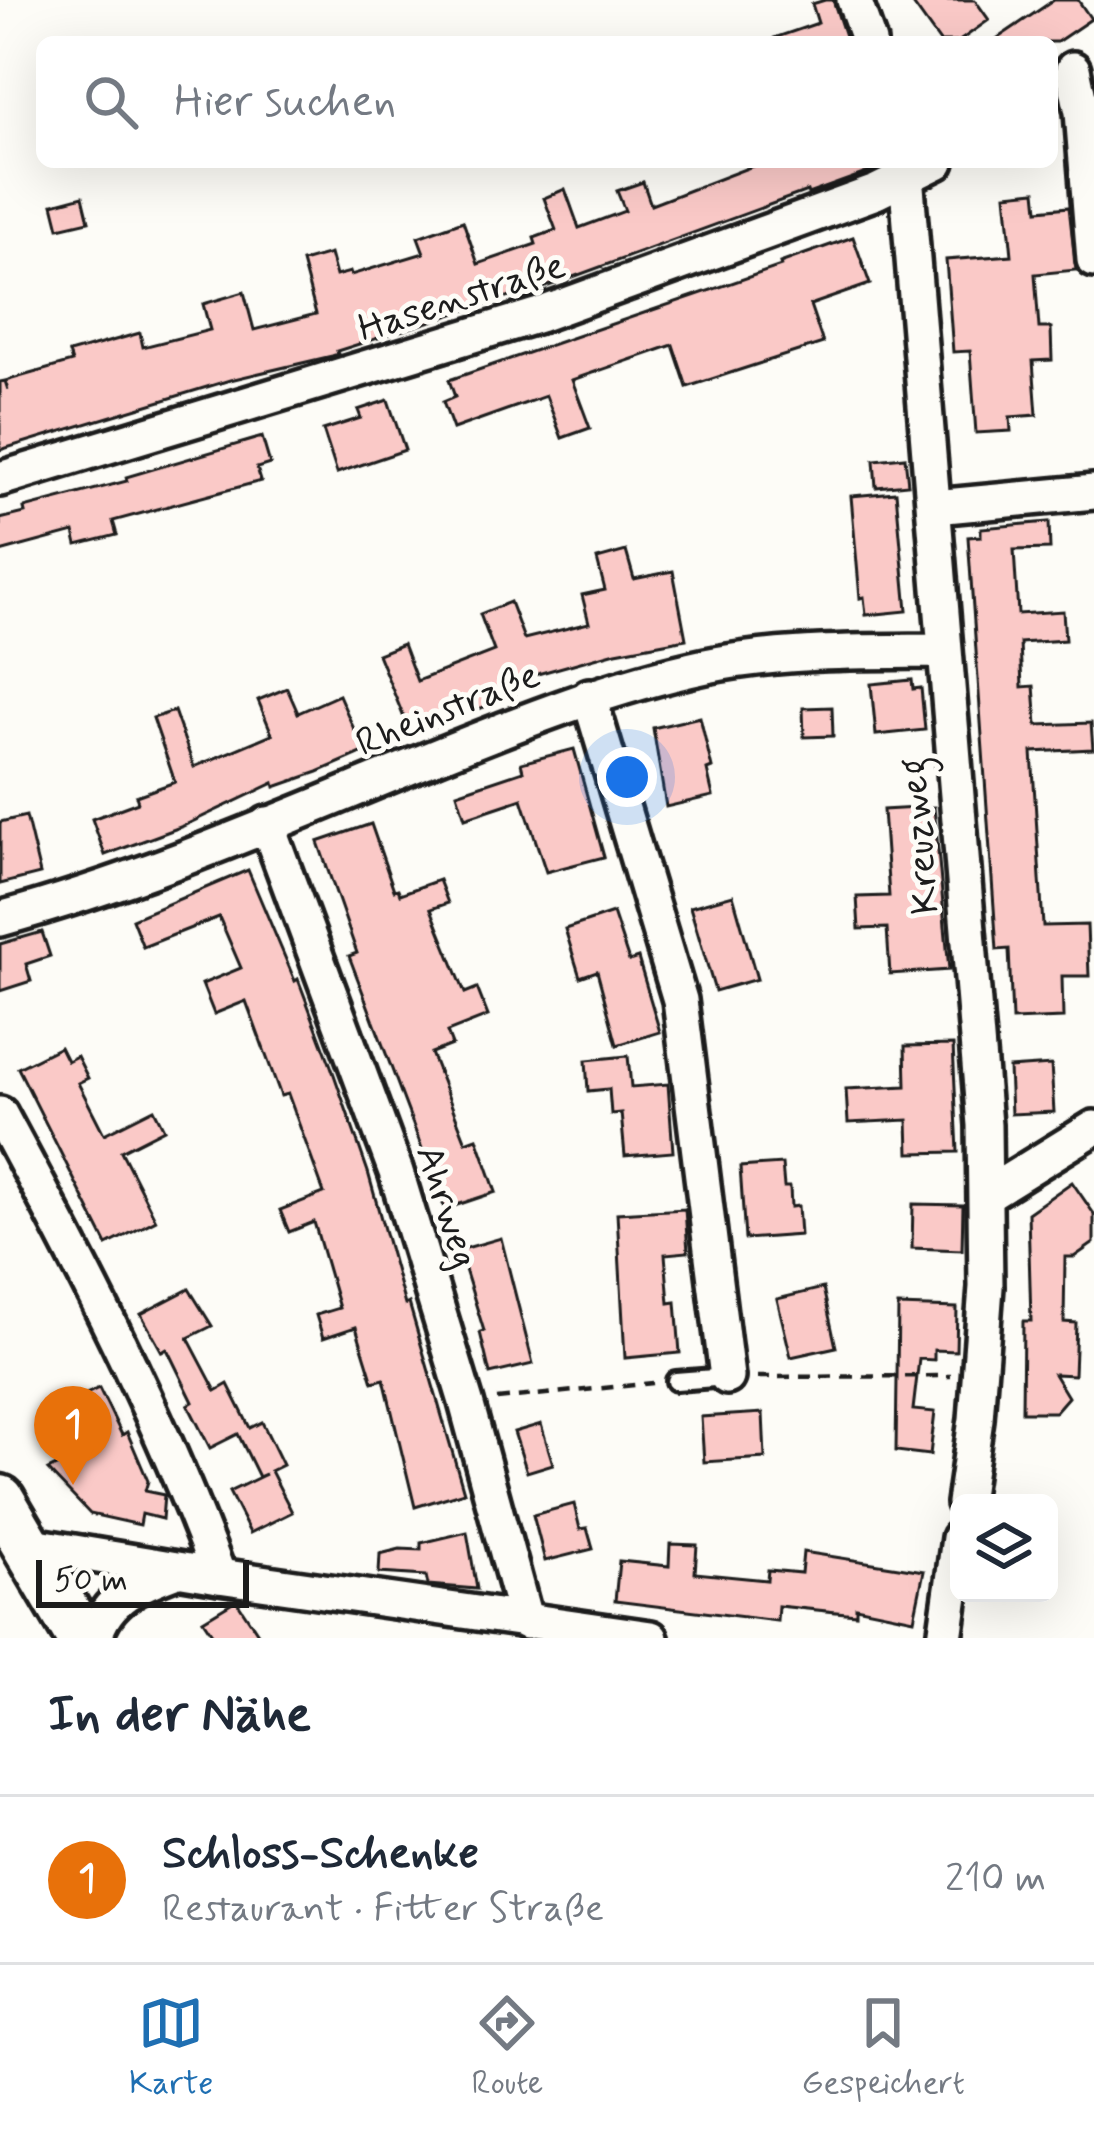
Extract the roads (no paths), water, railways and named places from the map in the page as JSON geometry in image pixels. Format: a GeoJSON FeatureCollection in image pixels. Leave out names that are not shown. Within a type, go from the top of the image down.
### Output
{"type":"FeatureCollection","features":[{"type":"Feature","properties":{"kind":"main road"},"geometry":{"type":"LineString","coordinates":[[0,1500],[81,1638]]}},
{"type":"Feature","properties":{"kind":"street"},"geometry":{"type":"LineString","coordinates":[[854,0],[867,36]]}},
{"type":"Feature","properties":{"kind":"street"},"geometry":{"type":"LineString","coordinates":[[1073,68],[1082,112],[1094,260]]}},
{"type":"Feature","properties":{"kind":"street","name":"Hasenstraße"},"geometry":{"type":"LineString","coordinates":[[0,479],[539,315],[914,168]]}},
{"type":"Feature","properties":{"kind":"street","name":"Kreuzweg"},"geometry":{"type":"LineString","coordinates":[[917,168],[944,650],[984,1125],[980,1376],[965,1494]]}},
{"type":"Feature","properties":{"kind":"street"},"geometry":{"type":"LineString","coordinates":[[935,508],[1094,492]]}},
{"type":"Feature","properties":{"kind":"street","name":"Rheinstraße"},"geometry":{"type":"LineString","coordinates":[[0,919],[93,893],[589,696],[710,665],[766,657],[944,650]]}},
{"type":"Feature","properties":{"kind":"street"},"geometry":{"type":"LineString","coordinates":[[589,696],[680,1000],[728,1377]]}},
{"type":"Feature","properties":{"kind":"street","name":"Ahrweg"},"geometry":{"type":"LineString","coordinates":[[267,824],[395,1172],[466,1402],[526,1622]]}},
{"type":"Feature","properties":{"kind":"street"},"geometry":{"type":"LineString","coordinates":[[0,1114],[80,1261],[182,1477],[219,1576]]}},
{"type":"Feature","properties":{"kind":"street"},"geometry":{"type":"LineString","coordinates":[[986,1195],[1094,1128]]}},
{"type":"Feature","properties":{"kind":"street"},"geometry":{"type":"LineString","coordinates":[[26,1544],[651,1638]]}},
{"type":"Feature","properties":{"kind":"street"},"geometry":{"type":"LineString","coordinates":[[95,1638],[107,1612],[127,1590],[177,1570]]}},
{"type":"Feature","properties":{"kind":"street"},"geometry":{"type":"LineString","coordinates":[[945,1638],[950,1602]]}},
{"type":"Feature","properties":{"kind":"lane"},"geometry":{"type":"LineString","coordinates":[[676,1381],[728,1377]]}},
{"type":"Feature","properties":{"kind":"place","name":"Schloss-Schenke"},"geometry":{"type":"Point","coordinates":[73,1485]}}]}
